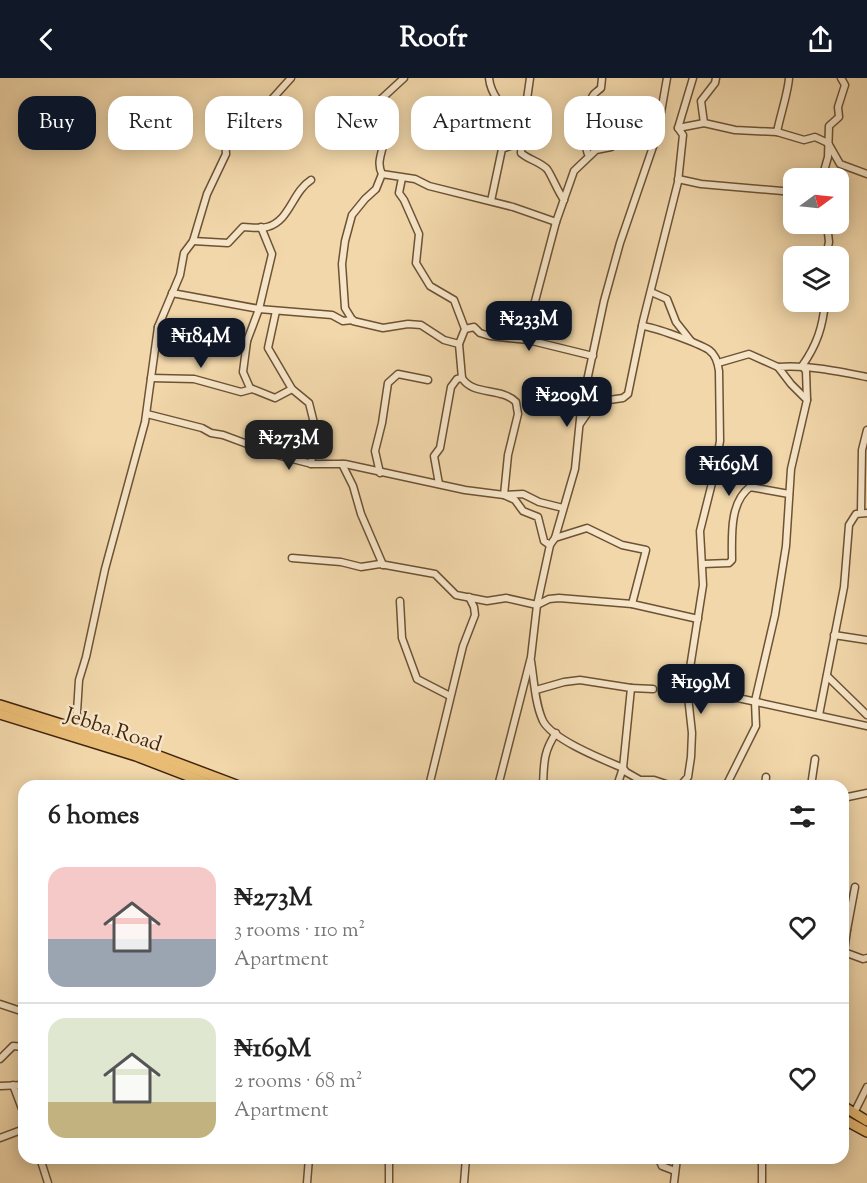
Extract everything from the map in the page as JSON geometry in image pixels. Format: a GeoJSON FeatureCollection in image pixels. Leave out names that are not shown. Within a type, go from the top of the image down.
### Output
{"type":"FeatureCollection","features":[{"type":"Feature","properties":{"kind":"highway"},"geometry":{"type":"LineString","coordinates":[[0,705],[138,748],[223,780]]}},
{"type":"Feature","properties":{"kind":"highway","name":"Jebba Road"},"geometry":{"type":"LineString","coordinates":[[0,714],[136,756],[198,780]]}},
{"type":"Feature","properties":{"kind":"highway"},"geometry":{"type":"LineString","coordinates":[[849,1110],[867,1121]]}},
{"type":"Feature","properties":{"kind":"highway"},"geometry":{"type":"LineString","coordinates":[[849,1122],[867,1132]]}},
{"type":"Feature","properties":{"kind":"street"},"geometry":{"type":"LineString","coordinates":[[76,728],[79,680],[105,569],[147,414],[158,327],[180,275],[184,253],[193,241],[207,194],[226,154],[225,138],[242,120],[255,118],[291,78]]}},
{"type":"Feature","properties":{"kind":"street"},"geometry":{"type":"LineString","coordinates":[[353,320],[345,308],[342,264],[345,241],[352,215],[376,189],[382,174],[378,166],[384,137],[379,101],[404,78]]}},
{"type":"Feature","properties":{"kind":"street"},"geometry":{"type":"LineString","coordinates":[[489,78],[494,96]]}},
{"type":"Feature","properties":{"kind":"street"},"geometry":{"type":"LineString","coordinates":[[527,96],[530,78]]}},
{"type":"Feature","properties":{"kind":"street"},"geometry":{"type":"LineString","coordinates":[[589,156],[585,150],[588,111],[593,95],[602,87],[602,78]]}},
{"type":"Feature","properties":{"kind":"street"},"geometry":{"type":"LineString","coordinates":[[500,780],[531,657],[537,605],[550,545],[555,538],[575,469],[581,409],[604,301],[620,243],[657,135],[667,78]]}},
{"type":"Feature","properties":{"kind":"street"},"geometry":{"type":"LineString","coordinates":[[579,424],[595,402],[623,398],[628,394],[642,326],[678,180],[683,135],[678,128],[693,78]]}},
{"type":"Feature","properties":{"kind":"street"},"geometry":{"type":"LineString","coordinates":[[704,123],[701,101],[715,83],[716,78]]}},
{"type":"Feature","properties":{"kind":"street"},"geometry":{"type":"LineString","coordinates":[[777,132],[783,101],[789,87],[789,78]]}},
{"type":"Feature","properties":{"kind":"street"},"geometry":{"type":"LineString","coordinates":[[825,168],[828,157],[829,126],[839,117],[838,107],[845,85],[841,78]]}},
{"type":"Feature","properties":{"kind":"street"},"geometry":{"type":"LineString","coordinates":[[678,128],[704,123],[735,130],[777,132],[804,140],[815,138],[828,143],[840,164],[867,174]]}},
{"type":"Feature","properties":{"kind":"street"},"geometry":{"type":"LineString","coordinates":[[491,201],[502,150]]}},
{"type":"Feature","properties":{"kind":"street"},"geometry":{"type":"LineString","coordinates":[[521,150],[527,158],[538,161],[549,171],[554,185],[564,200]]}},
{"type":"Feature","properties":{"kind":"street"},"geometry":{"type":"LineString","coordinates":[[525,339],[556,222],[574,171],[596,150]]}},
{"type":"Feature","properties":{"kind":"street"},"geometry":{"type":"LineString","coordinates":[[382,174],[415,179],[429,186],[491,201],[556,222]]}},
{"type":"Feature","properties":{"kind":"street"},"geometry":{"type":"LineString","coordinates":[[402,178],[399,194],[419,234],[416,263],[430,286],[454,300],[465,329],[459,344],[462,378],[473,388],[506,395],[516,402],[518,414],[508,455],[504,495]]}},
{"type":"Feature","properties":{"kind":"street"},"geometry":{"type":"LineString","coordinates":[[193,241],[228,243],[243,227],[267,227],[286,215],[303,184],[310,180]]}},
{"type":"Feature","properties":{"kind":"street"},"geometry":{"type":"LineString","coordinates":[[678,180],[783,191]]}},
{"type":"Feature","properties":{"kind":"street"},"geometry":{"type":"LineString","coordinates":[[261,227],[272,254],[259,309],[247,341],[243,372],[250,388],[275,398],[292,389]]}},
{"type":"Feature","properties":{"kind":"street"},"geometry":{"type":"LineString","coordinates":[[651,292],[667,300],[676,322],[693,344]]}},
{"type":"Feature","properties":{"kind":"street"},"geometry":{"type":"LineString","coordinates":[[172,293],[259,309],[332,315],[343,321],[353,320],[382,328],[408,324],[421,325],[444,340],[459,344]]}},
{"type":"Feature","properties":{"kind":"street"},"geometry":{"type":"LineString","coordinates":[[276,311],[268,348],[292,389],[309,403],[316,431],[310,464]]}},
{"type":"Feature","properties":{"kind":"street"},"geometry":{"type":"LineString","coordinates":[[802,366],[812,353],[820,335],[823,312]]}},
{"type":"Feature","properties":{"kind":"street"},"geometry":{"type":"LineString","coordinates":[[642,326],[652,327],[710,351],[718,363],[720,441],[700,531],[703,585],[688,673],[687,699],[692,733],[691,757],[686,780]]}},
{"type":"Feature","properties":{"kind":"street"},"geometry":{"type":"LineString","coordinates":[[158,327],[197,329],[247,341]]}},
{"type":"Feature","properties":{"kind":"street"},"geometry":{"type":"LineString","coordinates":[[465,329],[474,327],[480,333],[490,336],[525,339],[593,356]]}},
{"type":"Feature","properties":{"kind":"street"},"geometry":{"type":"LineString","coordinates":[[718,363],[749,354],[778,367],[807,400]]}},
{"type":"Feature","properties":{"kind":"street"},"geometry":{"type":"LineString","coordinates":[[729,780],[756,726],[755,701],[775,615],[786,546],[790,469],[807,400],[806,371],[802,366]]}},
{"type":"Feature","properties":{"kind":"street"},"geometry":{"type":"LineString","coordinates":[[778,367],[826,368],[867,377]]}},
{"type":"Feature","properties":{"kind":"street"},"geometry":{"type":"LineString","coordinates":[[380,473],[375,451],[388,383],[398,374],[428,380]]}},
{"type":"Feature","properties":{"kind":"street"},"geometry":{"type":"LineString","coordinates":[[151,378],[194,379],[241,392],[253,389]]}},
{"type":"Feature","properties":{"kind":"street"},"geometry":{"type":"LineString","coordinates":[[439,484],[434,456],[440,448],[451,387],[457,379],[462,378]]}},
{"type":"Feature","properties":{"kind":"street"},"geometry":{"type":"LineString","coordinates":[[147,414],[202,428],[277,455],[310,464],[342,464],[465,490],[504,495],[523,494],[539,502],[563,508]]}},
{"type":"Feature","properties":{"kind":"street"},"geometry":{"type":"LineString","coordinates":[[819,715],[847,570],[849,525],[852,518],[864,512],[862,450],[867,430]]}},
{"type":"Feature","properties":{"kind":"street"},"geometry":{"type":"LineString","coordinates":[[342,464],[353,486],[361,514],[383,565]]}},
{"type":"Feature","properties":{"kind":"street"},"geometry":{"type":"LineString","coordinates":[[703,564],[729,563],[732,560],[733,518],[746,490],[750,487],[789,494]]}},
{"type":"Feature","properties":{"kind":"street"},"geometry":{"type":"LineString","coordinates":[[504,495],[515,500],[523,511],[538,517],[544,542],[550,545]]}},
{"type":"Feature","properties":{"kind":"street"},"geometry":{"type":"LineString","coordinates":[[555,538],[587,528],[622,545],[646,550],[633,604]]}},
{"type":"Feature","properties":{"kind":"street"},"geometry":{"type":"LineString","coordinates":[[292,558],[341,562],[361,567],[383,565],[435,574],[456,595],[487,601],[506,598],[537,605],[559,598],[633,604],[698,619]]}},
{"type":"Feature","properties":{"kind":"street"},"geometry":{"type":"LineString","coordinates":[[430,780],[463,646],[474,615],[474,607],[469,597]]}},
{"type":"Feature","properties":{"kind":"street"},"geometry":{"type":"LineString","coordinates":[[400,601],[402,638],[417,679],[450,696]]}},
{"type":"Feature","properties":{"kind":"street"},"geometry":{"type":"LineString","coordinates":[[834,635],[867,640]]}},
{"type":"Feature","properties":{"kind":"street"},"geometry":{"type":"LineString","coordinates":[[531,657],[544,722],[556,733],[588,753],[623,768],[640,780]]}},
{"type":"Feature","properties":{"kind":"street"},"geometry":{"type":"LineString","coordinates":[[827,676],[867,715]]}},
{"type":"Feature","properties":{"kind":"street"},"geometry":{"type":"LineString","coordinates":[[536,690],[580,680],[653,689]]}},
{"type":"Feature","properties":{"kind":"street"},"geometry":{"type":"LineString","coordinates":[[619,780],[623,768],[631,688]]}},
{"type":"Feature","properties":{"kind":"street"},"geometry":{"type":"LineString","coordinates":[[687,699],[724,695],[867,726]]}},
{"type":"Feature","properties":{"kind":"street"},"geometry":{"type":"LineString","coordinates":[[543,780],[543,759],[548,743],[556,733]]}},
{"type":"Feature","properties":{"kind":"street"},"geometry":{"type":"LineString","coordinates":[[812,780],[815,759]]}},
{"type":"Feature","properties":{"kind":"street"},"geometry":{"type":"LineString","coordinates":[[849,797],[867,793]]}},
{"type":"Feature","properties":{"kind":"street"},"geometry":{"type":"LineString","coordinates":[[849,912],[855,887]]}},
{"type":"Feature","properties":{"kind":"street"},"geometry":{"type":"LineString","coordinates":[[849,954],[863,959],[867,958]]}},
{"type":"Feature","properties":{"kind":"street"},"geometry":{"type":"LineString","coordinates":[[0,1004],[18,1010]]}},
{"type":"Feature","properties":{"kind":"street"},"geometry":{"type":"LineString","coordinates":[[0,1059],[13,1046],[18,1046]]}},
{"type":"Feature","properties":{"kind":"street"},"geometry":{"type":"LineString","coordinates":[[13,1085],[18,1098]]}},
{"type":"Feature","properties":{"kind":"street"},"geometry":{"type":"LineString","coordinates":[[0,1086],[18,1085]]}},
{"type":"Feature","properties":{"kind":"street"},"geometry":{"type":"LineString","coordinates":[[854,1113],[867,1087]]}},
{"type":"Feature","properties":{"kind":"street"},"geometry":{"type":"LineString","coordinates":[[0,1138],[18,1131]]}},
{"type":"Feature","properties":{"kind":"street"},"geometry":{"type":"LineString","coordinates":[[42,1164],[48,1183]]}},
{"type":"Feature","properties":{"kind":"street"},"geometry":{"type":"LineString","coordinates":[[307,1183],[309,1164]]}},
{"type":"Feature","properties":{"kind":"street"},"geometry":{"type":"LineString","coordinates":[[389,1164],[389,1183]]}},
{"type":"Feature","properties":{"kind":"street"},"geometry":{"type":"LineString","coordinates":[[464,1183],[466,1164]]}},
{"type":"Feature","properties":{"kind":"street"},"geometry":{"type":"LineString","coordinates":[[661,1164],[675,1171]]}},
{"type":"Feature","properties":{"kind":"street"},"geometry":{"type":"LineString","coordinates":[[674,1183],[676,1164]]}},
{"type":"Feature","properties":{"kind":"street"},"geometry":{"type":"LineString","coordinates":[[762,1164],[762,1183]]}}]}
